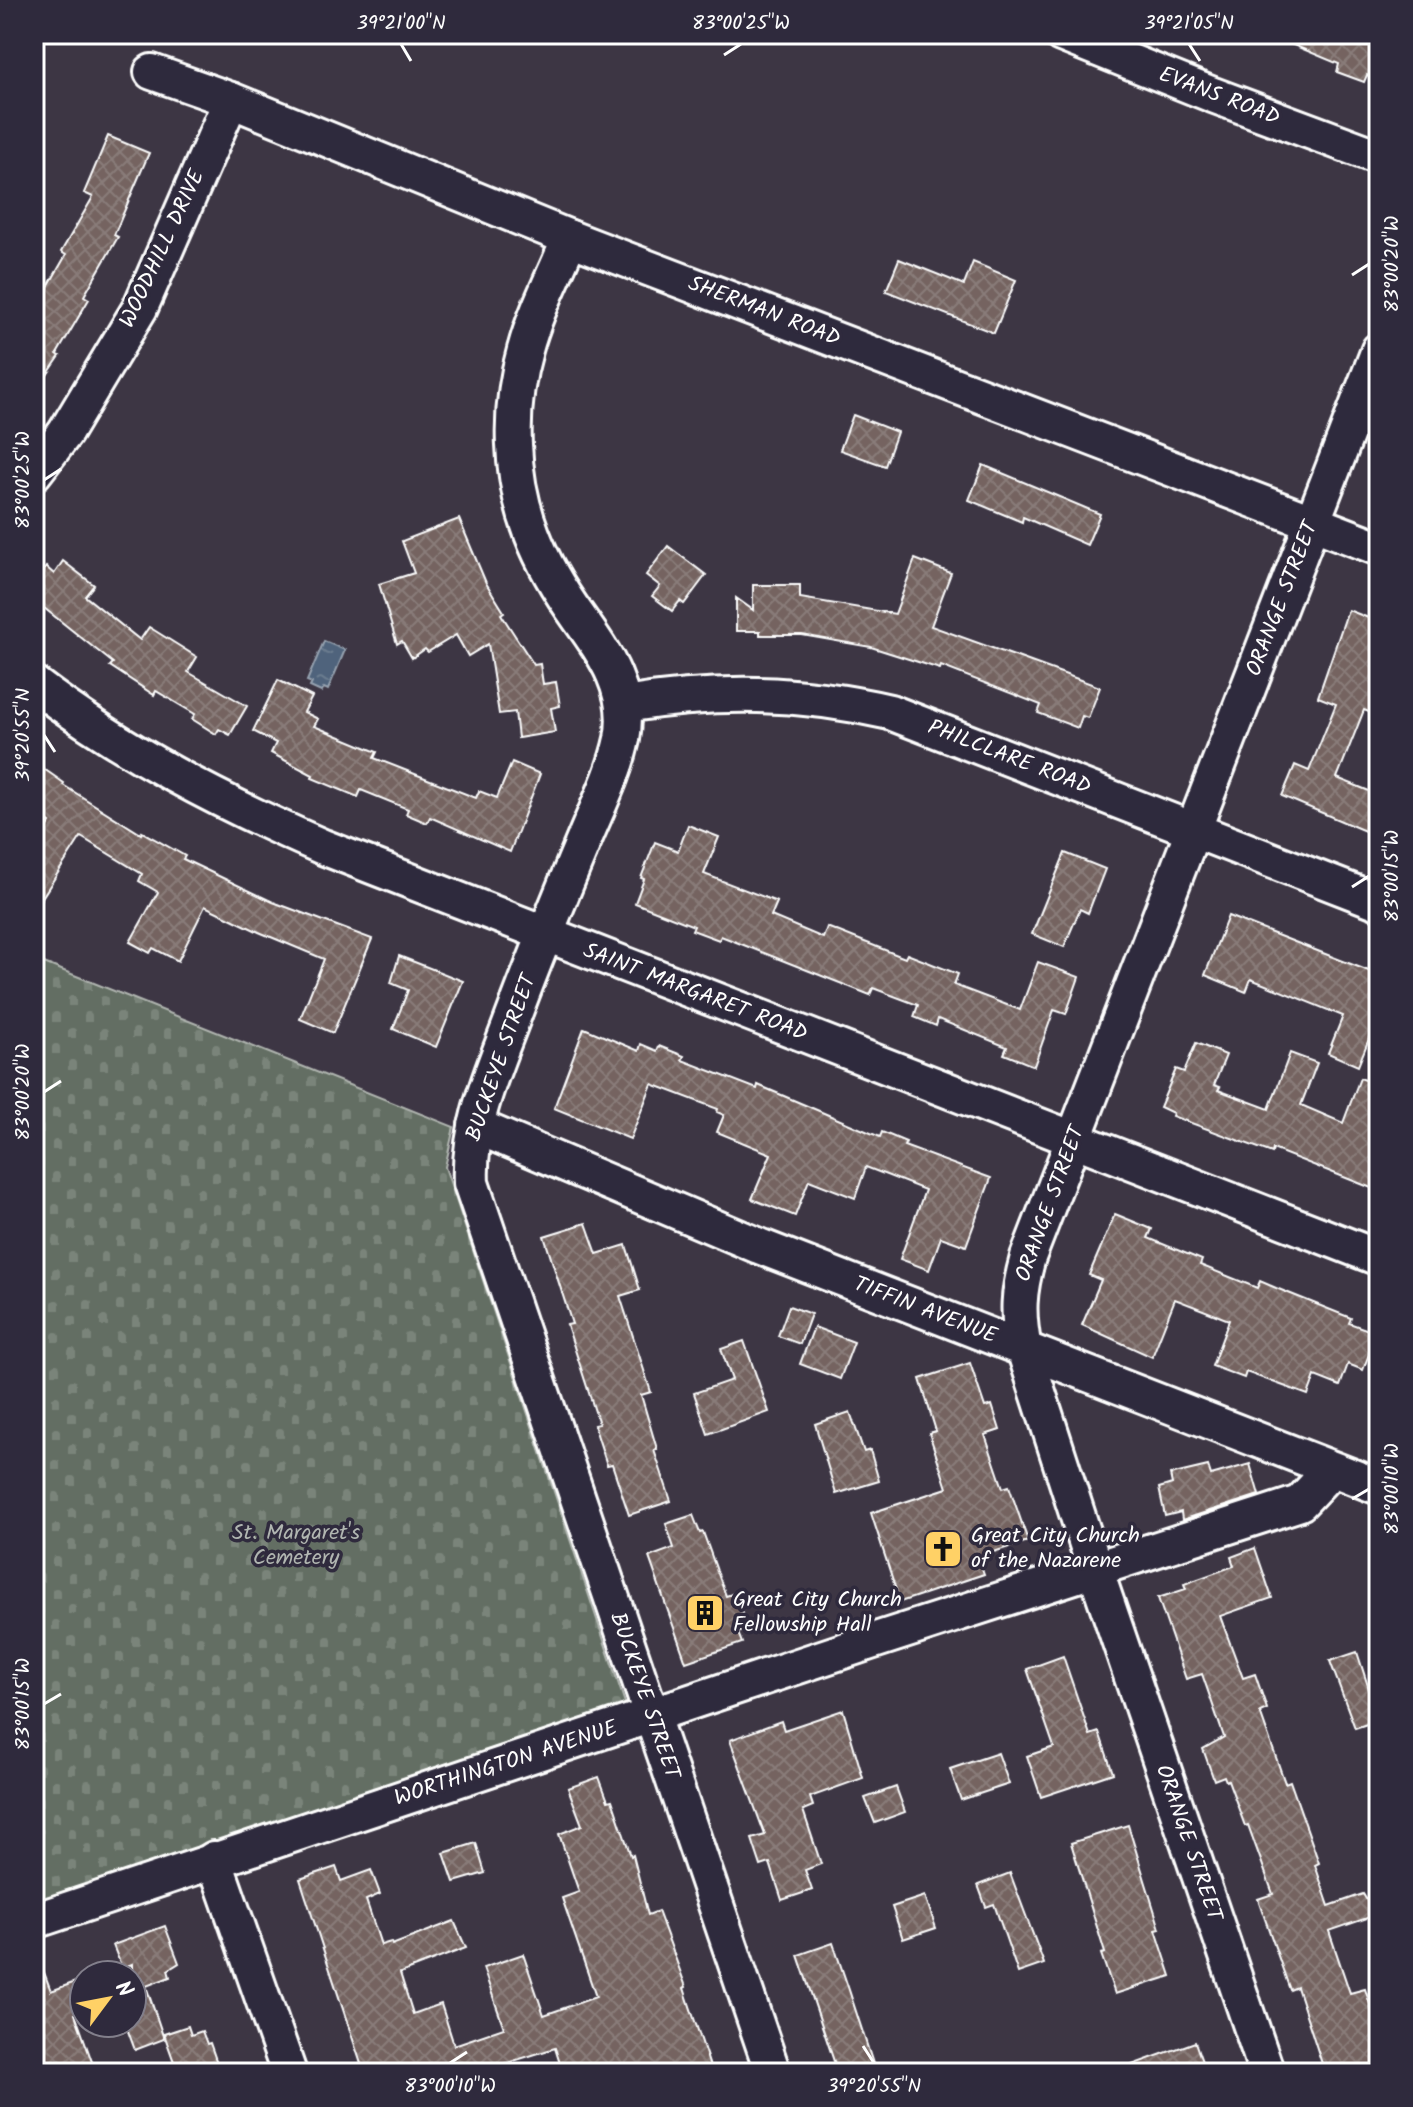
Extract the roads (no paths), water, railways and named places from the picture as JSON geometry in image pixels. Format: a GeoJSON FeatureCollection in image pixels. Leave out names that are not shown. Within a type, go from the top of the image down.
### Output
{"type":"FeatureCollection","features":[{"type":"Feature","properties":{"kind":"street","name":"EVANS ROAD"},"geometry":{"type":"LineString","coordinates":[[1061,34],[1127,46],[1379,157]]}},
{"type":"Feature","properties":{"kind":"street","name":"SHERMAN ROAD"},"geometry":{"type":"LineString","coordinates":[[152,72],[231,100],[570,238],[1379,548]]}},
{"type":"Feature","properties":{"kind":"street","name":"WOODHILL DRIVE"},"geometry":{"type":"LineString","coordinates":[[34,473],[65,433],[140,308],[231,100]]}},
{"type":"Feature","properties":{"kind":"street","name":"BUCKEYE STREET"},"geometry":{"type":"LineString","coordinates":[[570,238],[525,350],[514,406],[514,455],[532,534],[569,603],[600,645],[617,678],[624,705],[622,739],[611,776],[545,934],[489,1082],[469,1154],[471,1183],[480,1217],[773,2073]]}},
{"type":"Feature","properties":{"kind":"street","name":"ORANGE STREET"},"geometry":{"type":"LineString","coordinates":[[1267,2073],[1095,1569],[1024,1349],[1018,1318],[1019,1291],[1028,1257],[1379,350]]}},
{"type":"Feature","properties":{"kind":"street","name":"SAINT MARGARET ROAD"},"geometry":{"type":"LineString","coordinates":[[34,684],[119,744],[242,811],[323,847],[1379,1258]]}},
{"type":"Feature","properties":{"kind":"street","name":"PHILCLARE ROAD"},"geometry":{"type":"LineString","coordinates":[[624,705],[683,696],[726,694],[813,698],[890,712],[1379,902]]}},
{"type":"Feature","properties":{"kind":"street","name":"TIFFIN AVENUE"},"geometry":{"type":"LineString","coordinates":[[476,1126],[759,1246],[1379,1487]]}},
{"type":"Feature","properties":{"kind":"street","name":"WORTHINGTON AVENUE"},"geometry":{"type":"LineString","coordinates":[[34,1921],[214,1859],[1300,1503],[1331,1470]]}},
{"type":"Feature","properties":{"kind":"street"},"geometry":{"type":"LineString","coordinates":[[214,1859],[289,2073]]}},
{"type":"Feature","properties":{"kind":"water"},"geometry":{"type":"Polygon","coordinates":[[[324,641],[345,650],[328,690],[324,688],[321,692],[310,687],[312,683],[307,681],[324,641]]]}},
{"type":"Feature","properties":{"kind":"place","name":"Great City Church of the Nazarene"},"geometry":{"type":"Point","coordinates":[943,1549]}},
{"type":"Feature","properties":{"kind":"place","name":"Great City Church Fellowship Hall"},"geometry":{"type":"Point","coordinates":[705,1613]}},
{"type":"Feature","properties":{"kind":"park label","name":"St. Margaret's Cemetery"},"geometry":{"type":"Point","coordinates":[296,1546]}}]}
